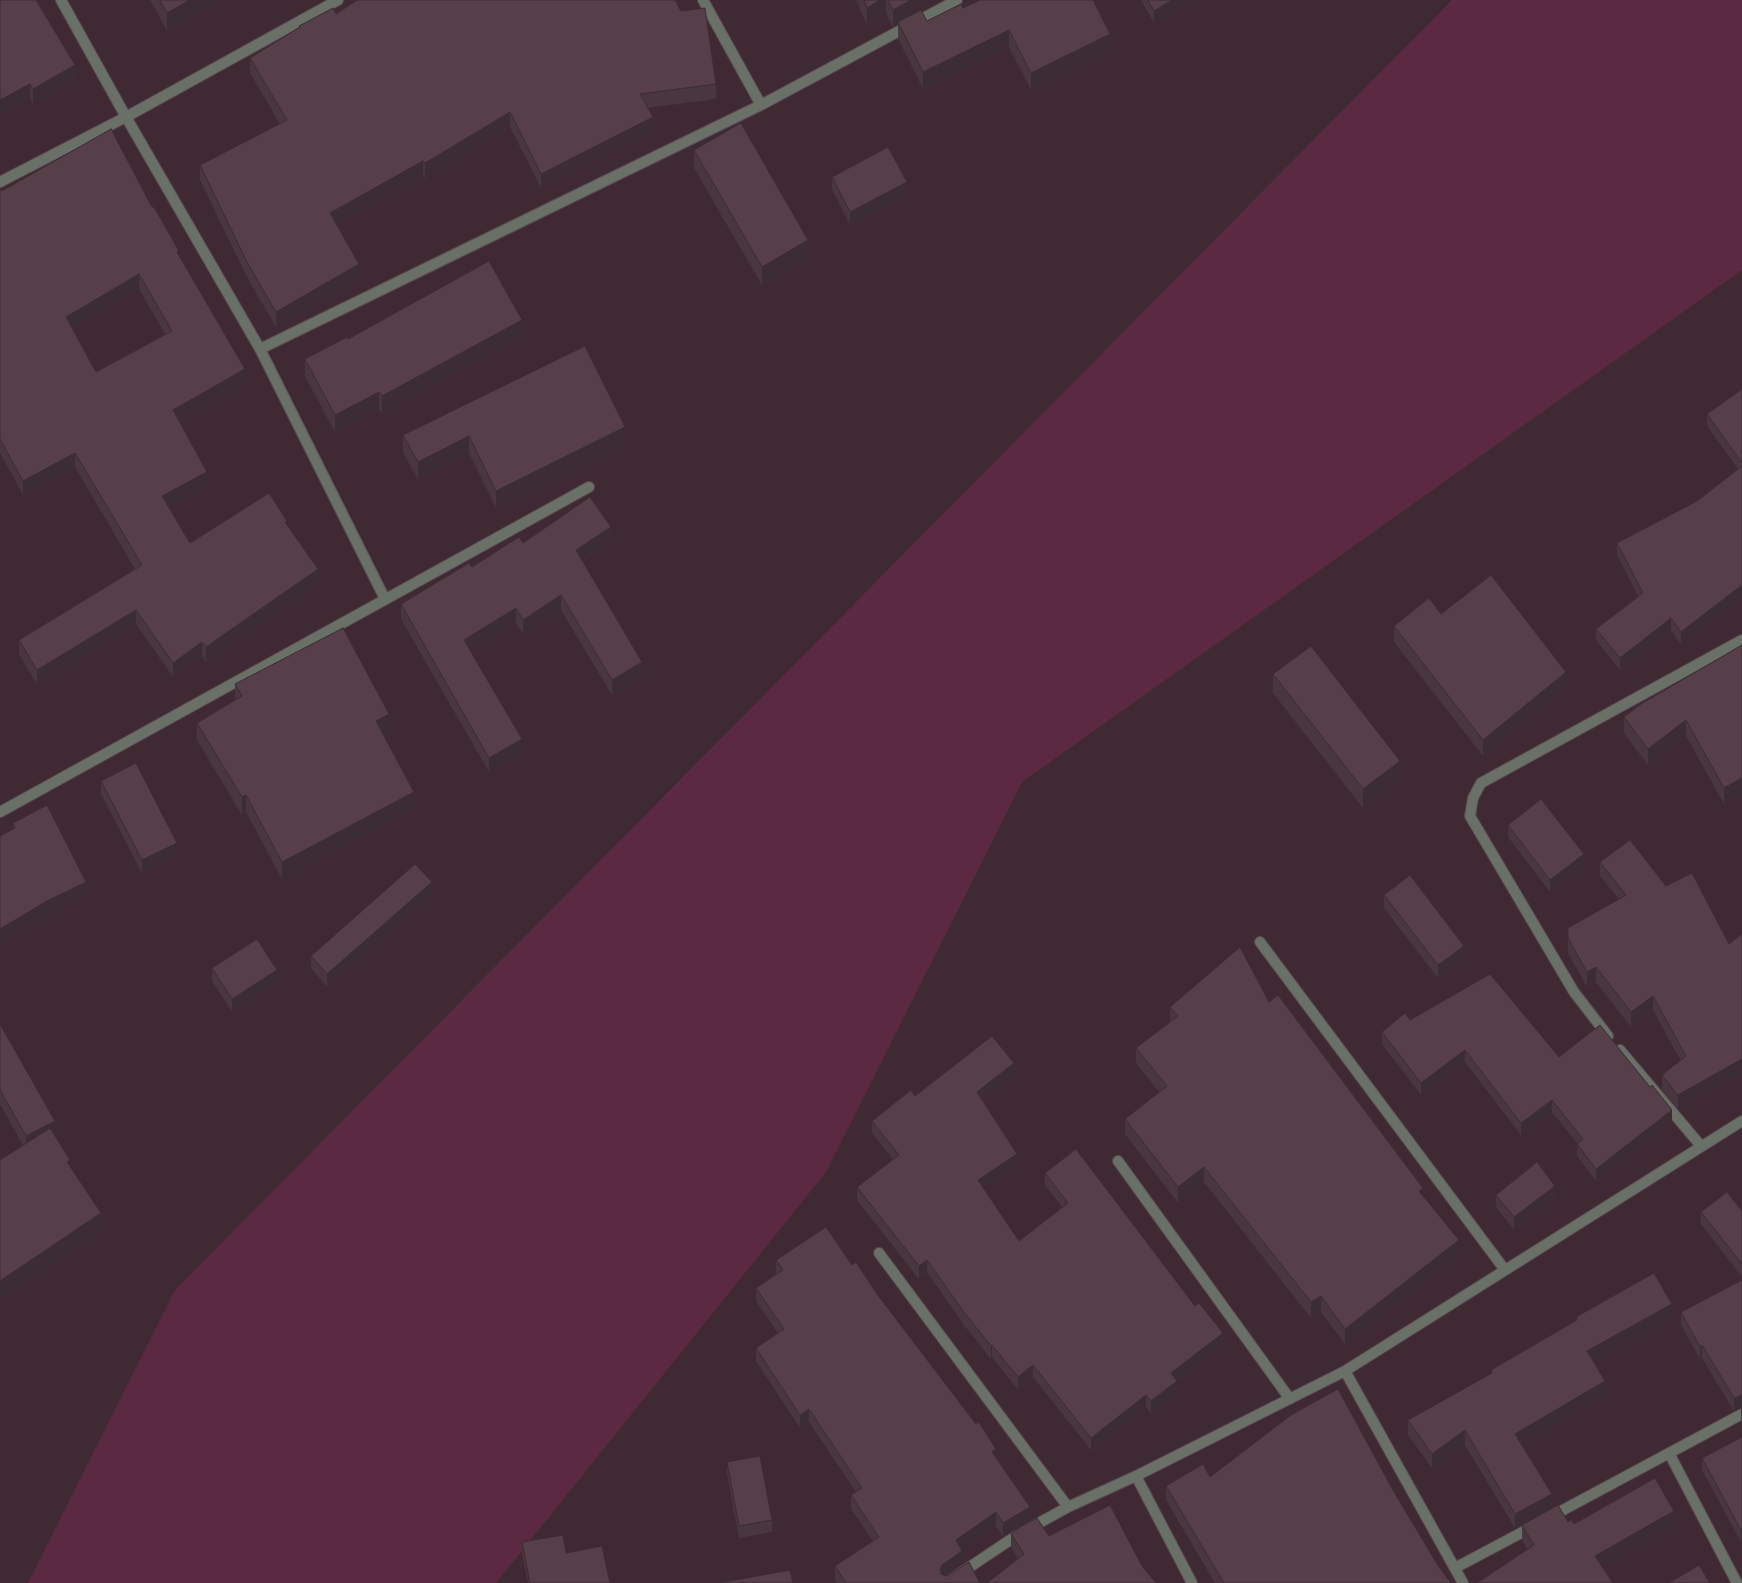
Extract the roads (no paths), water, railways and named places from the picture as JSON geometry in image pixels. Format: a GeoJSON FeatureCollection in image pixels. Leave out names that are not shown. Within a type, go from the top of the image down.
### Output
{"type":"FeatureCollection","features":[{"type":"Feature","properties":{"kind":"street"},"geometry":{"type":"LineString","coordinates":[[61,0],[126,117],[260,349],[385,599]]}},
{"type":"Feature","properties":{"kind":"street"},"geometry":{"type":"LineString","coordinates":[[0,182],[126,117],[338,0]]}},
{"type":"Feature","properties":{"kind":"street"},"geometry":{"type":"LineString","coordinates":[[703,0],[761,105]]}},
{"type":"Feature","properties":{"kind":"street"},"geometry":{"type":"LineString","coordinates":[[260,349],[761,105],[957,0]]}},
{"type":"Feature","properties":{"kind":"street"},"geometry":{"type":"LineString","coordinates":[[0,812],[589,487]]}},
{"type":"Feature","properties":{"kind":"street"},"geometry":{"type":"LineString","coordinates":[[1701,1146],[1597,1023],[1574,992],[1470,816],[1473,798],[1482,783],[1742,640]]}},
{"type":"Feature","properties":{"kind":"street"},"geometry":{"type":"LineString","coordinates":[[1260,942],[1504,1270]]}},
{"type":"Feature","properties":{"kind":"street"},"geometry":{"type":"LineString","coordinates":[[946,1583],[1019,1534],[1068,1507],[1136,1476],[1345,1371],[1742,1121]]}},
{"type":"Feature","properties":{"kind":"street"},"geometry":{"type":"LineString","coordinates":[[1118,1161],[1290,1399]]}},
{"type":"Feature","properties":{"kind":"street"},"geometry":{"type":"LineString","coordinates":[[879,1254],[1068,1507]]}},
{"type":"Feature","properties":{"kind":"street"},"geometry":{"type":"LineString","coordinates":[[1345,1371],[1463,1583]]}},
{"type":"Feature","properties":{"kind":"street"},"geometry":{"type":"LineString","coordinates":[[1455,1568],[1742,1414]]}},
{"type":"Feature","properties":{"kind":"street"},"geometry":{"type":"LineString","coordinates":[[1669,1453],[1737,1583]]}},
{"type":"Feature","properties":{"kind":"street"},"geometry":{"type":"LineString","coordinates":[[1136,1476],[1192,1583]]}}]}
